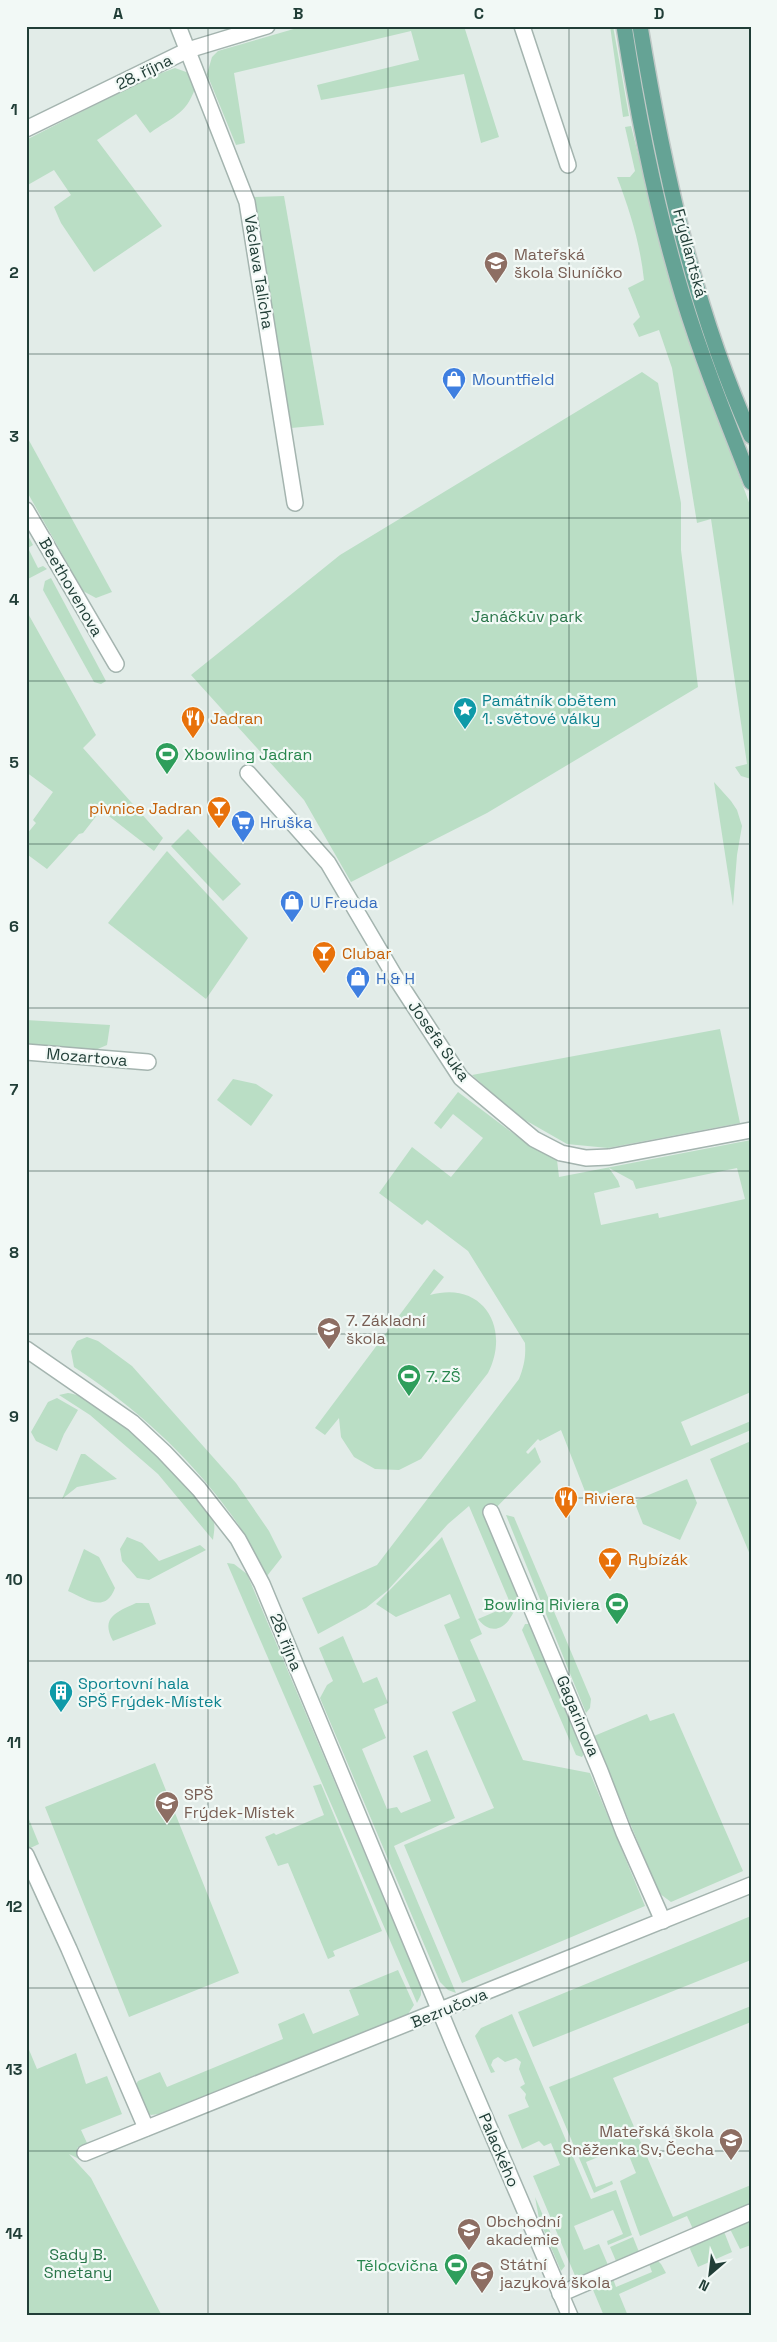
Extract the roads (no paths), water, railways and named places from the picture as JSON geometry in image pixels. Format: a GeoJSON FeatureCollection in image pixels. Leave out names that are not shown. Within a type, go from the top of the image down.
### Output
{"type":"FeatureCollection","features":[{"type":"Feature","properties":{"kind":"main road","name":"Frýdlantská"},"geometry":{"type":"LineString","coordinates":[[624,26],[653,182],[681,288],[707,368],[751,482]]}},
{"type":"Feature","properties":{"kind":"main road","name":"Frýdlantská"},"geometry":{"type":"LineString","coordinates":[[640,26],[669,180],[693,275],[716,346],[751,436]]}},
{"type":"Feature","properties":{"kind":"street","name":"Václava Talicha"},"geometry":{"type":"LineString","coordinates":[[178,26],[247,202],[295,503]]}},
{"type":"Feature","properties":{"kind":"street","name":"28. října"},"geometry":{"type":"LineString","coordinates":[[26,129],[188,50],[267,26]]}},
{"type":"Feature","properties":{"kind":"street"},"geometry":{"type":"LineString","coordinates":[[522,26],[568,165]]}},
{"type":"Feature","properties":{"kind":"street","name":"Beethovenova"},"geometry":{"type":"LineString","coordinates":[[26,510],[116,664]]}},
{"type":"Feature","properties":{"kind":"street","name":"Josefa Suka"},"geometry":{"type":"LineString","coordinates":[[248,773],[328,863],[394,975],[461,1078],[534,1139],[561,1153],[586,1158],[609,1157],[751,1130]]}},
{"type":"Feature","properties":{"kind":"street","name":"Mozartova"},"geometry":{"type":"LineString","coordinates":[[26,1052],[148,1062]]}},
{"type":"Feature","properties":{"kind":"street","name":"28. října"},"geometry":{"type":"LineString","coordinates":[[26,1349],[133,1423],[199,1489],[238,1539],[262,1584],[440,2011]]}},
{"type":"Feature","properties":{"kind":"street","name":"Gagarinova"},"geometry":{"type":"LineString","coordinates":[[491,1512],[600,1771],[624,1833],[663,1921]]}},
{"type":"Feature","properties":{"kind":"street"},"geometry":{"type":"LineString","coordinates":[[26,1855],[73,1957],[146,2128]]}},
{"type":"Feature","properties":{"kind":"street","name":"Bezručova"},"geometry":{"type":"LineString","coordinates":[[85,2153],[751,1886]]}},
{"type":"Feature","properties":{"kind":"street","name":"Palackého"},"geometry":{"type":"LineString","coordinates":[[440,2011],[570,2316]]}},
{"type":"Feature","properties":{"kind":"street"},"geometry":{"type":"LineString","coordinates":[[560,2294],[751,2212]]}},
{"type":"Feature","properties":{"kind":"place","name":"Mateřská škola Sluníčko"},"geometry":{"type":"Point","coordinates":[496,284]}},
{"type":"Feature","properties":{"kind":"place","name":"Mountfield"},"geometry":{"type":"Point","coordinates":[454,400]}},
{"type":"Feature","properties":{"kind":"place","name":"Památník obětem 1. světové války"},"geometry":{"type":"Point","coordinates":[465,730]}},
{"type":"Feature","properties":{"kind":"place","name":"Jadran"},"geometry":{"type":"Point","coordinates":[193,739]}},
{"type":"Feature","properties":{"kind":"place","name":"Xbowling Jadran"},"geometry":{"type":"Point","coordinates":[167,775]}},
{"type":"Feature","properties":{"kind":"place","name":"pivnice Jadran"},"geometry":{"type":"Point","coordinates":[219,829]}},
{"type":"Feature","properties":{"kind":"place","name":"Hruška"},"geometry":{"type":"Point","coordinates":[243,843]}},
{"type":"Feature","properties":{"kind":"place","name":"U Freuda"},"geometry":{"type":"Point","coordinates":[292,923]}},
{"type":"Feature","properties":{"kind":"place","name":"Clubar"},"geometry":{"type":"Point","coordinates":[324,974]}},
{"type":"Feature","properties":{"kind":"place","name":"H & H"},"geometry":{"type":"Point","coordinates":[358,999]}},
{"type":"Feature","properties":{"kind":"place","name":"7. Základní škola"},"geometry":{"type":"Point","coordinates":[329,1350]}},
{"type":"Feature","properties":{"kind":"place","name":"7. ZŠ"},"geometry":{"type":"Point","coordinates":[409,1397]}},
{"type":"Feature","properties":{"kind":"place","name":"Riviera"},"geometry":{"type":"Point","coordinates":[566,1519]}},
{"type":"Feature","properties":{"kind":"place","name":"Rybízák"},"geometry":{"type":"Point","coordinates":[610,1580]}},
{"type":"Feature","properties":{"kind":"place","name":"Bowling Riviera"},"geometry":{"type":"Point","coordinates":[617,1625]}},
{"type":"Feature","properties":{"kind":"place","name":"Sportovní hala SPŠ Frýdek-Místek"},"geometry":{"type":"Point","coordinates":[61,1713]}},
{"type":"Feature","properties":{"kind":"place","name":"SPŠ Frýdek-Místek"},"geometry":{"type":"Point","coordinates":[167,1824]}},
{"type":"Feature","properties":{"kind":"place","name":"Mateřská škola Sněženka Sv, Čecha"},"geometry":{"type":"Point","coordinates":[731,2161]}},
{"type":"Feature","properties":{"kind":"place","name":"Obchodní akademie"},"geometry":{"type":"Point","coordinates":[469,2251]}},
{"type":"Feature","properties":{"kind":"place","name":"Tělocvična"},"geometry":{"type":"Point","coordinates":[456,2286]}},
{"type":"Feature","properties":{"kind":"place","name":"Státní jazyková škola"},"geometry":{"type":"Point","coordinates":[482,2294]}},
{"type":"Feature","properties":{"kind":"park label","name":"Janáčkův park"},"geometry":{"type":"Point","coordinates":[527,616]}},
{"type":"Feature","properties":{"kind":"park label","name":"Sady B. Smetany"},"geometry":{"type":"Point","coordinates":[78,2263]}}]}
